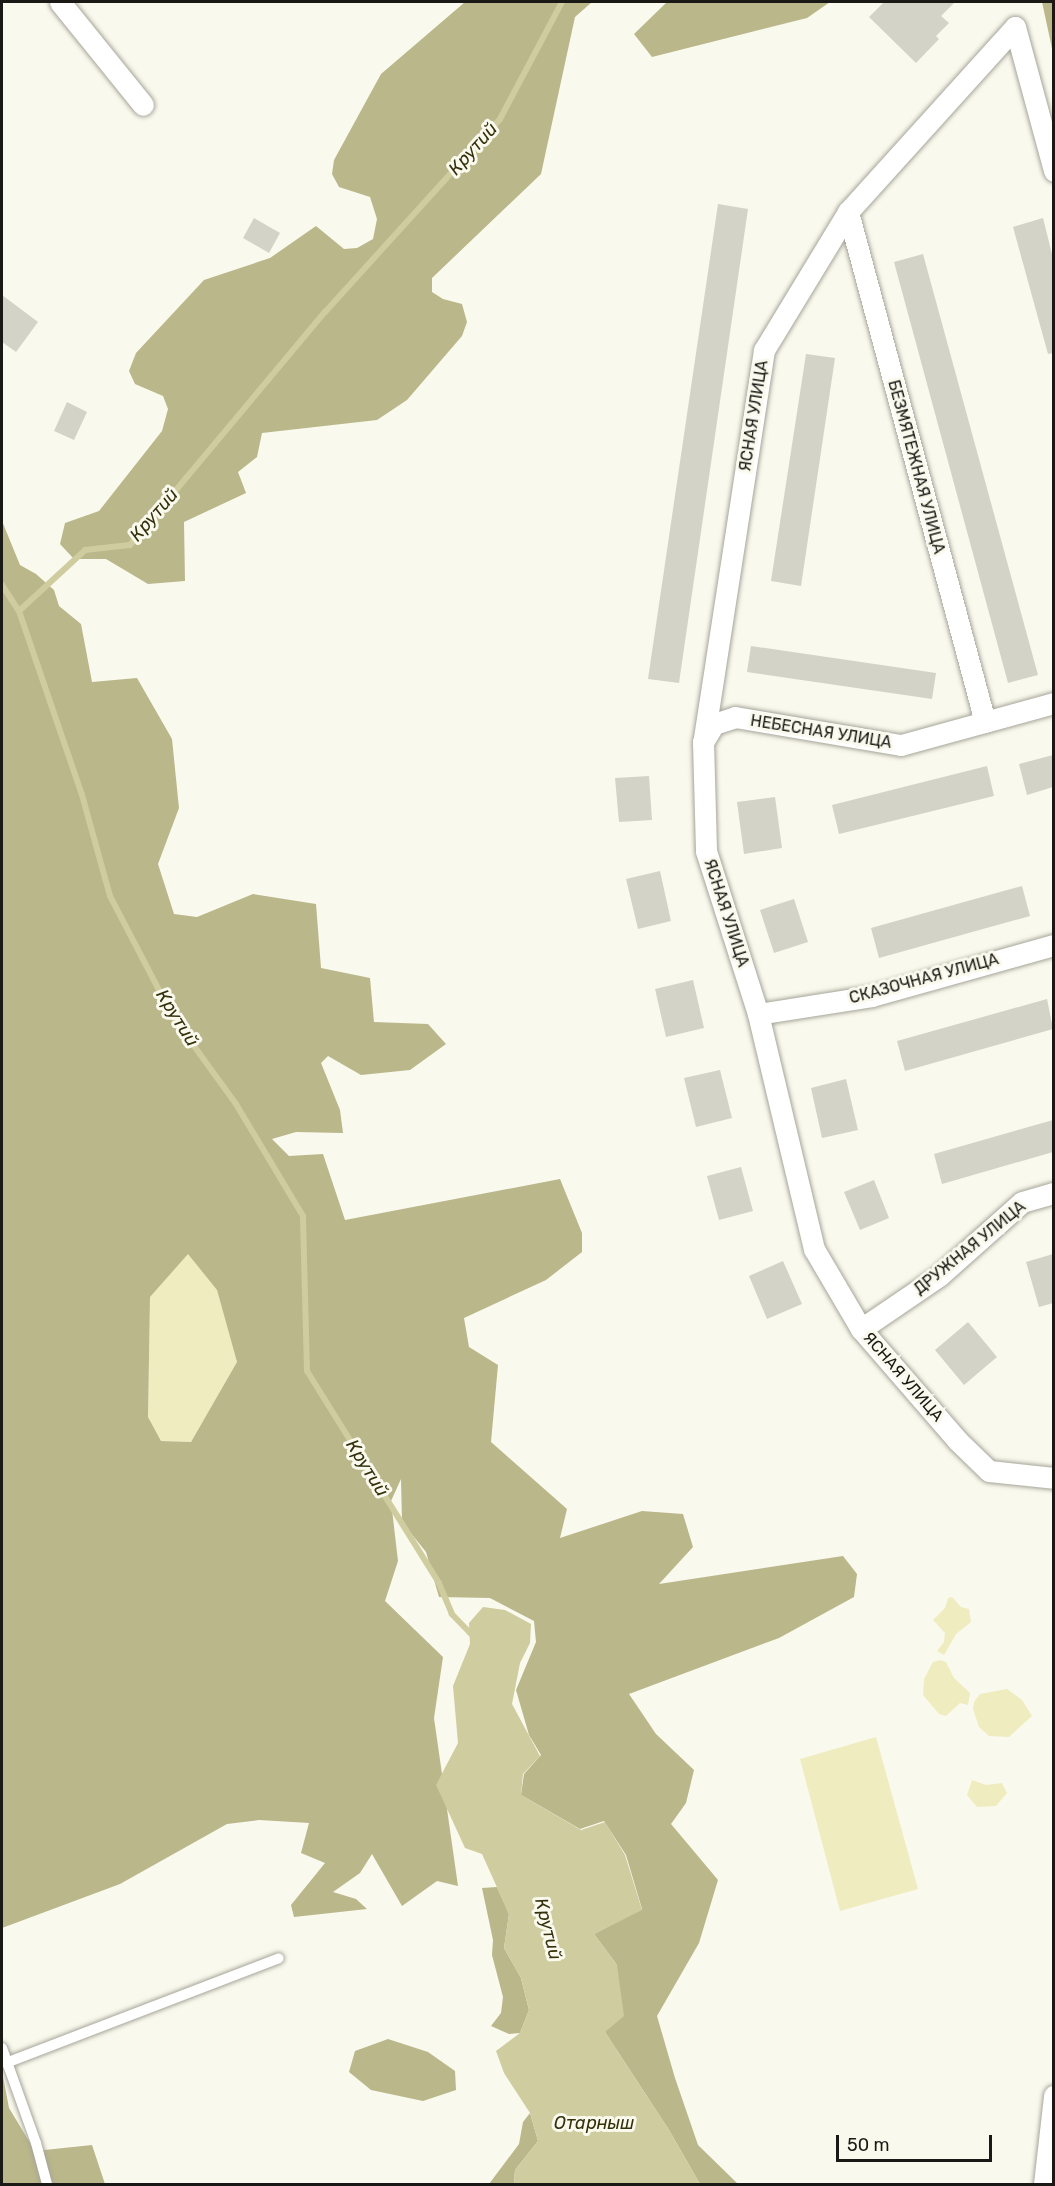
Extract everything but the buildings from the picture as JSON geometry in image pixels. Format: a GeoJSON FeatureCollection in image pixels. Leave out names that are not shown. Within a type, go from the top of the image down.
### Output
{"type":"FeatureCollection","features":[{"type":"Feature","properties":{"kind":"street"},"geometry":{"type":"LineString","coordinates":[[60,2],[143,105]]}},
{"type":"Feature","properties":{"kind":"street","name":"ЯСНАЯ УЛИЦА"},"geometry":{"type":"LineString","coordinates":[[1053,171],[1015,27],[848,212],[764,350],[703,742],[706,851],[758,1014],[814,1250],[861,1329],[958,1441],[989,1471],[1053,1478]]}},
{"type":"Feature","properties":{"kind":"street","name":"БЕЗМЯТЕЖНАЯ УЛИЦА"},"geometry":{"type":"LineString","coordinates":[[848,212],[985,722]]}},
{"type":"Feature","properties":{"kind":"street","name":"НЕБЕСНАЯ УЛИЦА"},"geometry":{"type":"LineString","coordinates":[[703,742],[714,724],[735,717],[901,745],[1053,704]]}},
{"type":"Feature","properties":{"kind":"street","name":"СКАЗОЧНАЯ УЛИЦА"},"geometry":{"type":"LineString","coordinates":[[758,1014],[872,996],[1053,945]]}},
{"type":"Feature","properties":{"kind":"street","name":"ДРУЖНАЯ УЛИЦА"},"geometry":{"type":"LineString","coordinates":[[861,1329],[939,1276],[1022,1202],[1053,1193]]}},
{"type":"Feature","properties":{"kind":"street"},"geometry":{"type":"LineString","coordinates":[[1044,2184],[1053,2096]]}},
{"type":"Feature","properties":{"kind":"lane"},"geometry":{"type":"LineString","coordinates":[[6,2063],[279,1958]]}},
{"type":"Feature","properties":{"kind":"lane"},"geometry":{"type":"LineString","coordinates":[[2,2048],[36,2143],[47,2184]]}},
{"type":"Feature","properties":{"kind":"shaded area"},"geometry":{"type":"Polygon","coordinates":[[[465,2],[592,2],[575,17],[541,174],[432,278],[432,292],[443,299],[462,304],[467,322],[462,336],[407,400],[377,420],[262,433],[257,457],[238,472],[246,493],[184,522],[185,581],[148,584],[106,559],[74,559],[60,544],[65,523],[99,511],[162,431],[168,409],[163,396],[135,384],[129,371],[136,353],[204,280],[270,258],[316,226],[344,249],[357,248],[373,239],[377,219],[370,197],[339,187],[332,174],[334,160],[381,74],[465,2]]]}},
{"type":"Feature","properties":{"kind":"shaded area"},"geometry":{"type":"Polygon","coordinates":[[[667,2],[830,2],[807,18],[652,57],[634,34],[667,2]]]}},
{"type":"Feature","properties":{"kind":"shaded area"},"geometry":{"type":"Polygon","coordinates":[[[1042,2],[1053,2],[1053,53],[1042,2]]]}},
{"type":"Feature","properties":{"kind":"shaded area"},"geometry":{"type":"Polygon","coordinates":[[[2,521],[20,565],[36,574],[54,590],[59,606],[81,624],[92,682],[137,678],[172,739],[179,808],[158,864],[174,914],[197,917],[253,894],[316,904],[321,968],[370,978],[374,1022],[428,1024],[446,1044],[410,1070],[361,1075],[328,1056],[321,1063],[340,1110],[343,1133],[296,1132],[272,1139],[289,1156],[323,1154],[345,1220],[560,1179],[582,1233],[582,1252],[546,1280],[464,1318],[469,1347],[498,1365],[491,1442],[567,1509],[560,1538],[642,1511],[683,1514],[693,1547],[659,1584],[843,1556],[857,1574],[854,1597],[779,1638],[629,1694],[656,1734],[694,1770],[686,1803],[671,1824],[718,1880],[699,1943],[657,2016],[698,2145],[738,2184],[700,2184],[669,2130],[605,2032],[617,1965],[594,1934],[642,1909],[626,1855],[604,1821],[580,1829],[521,1795],[524,1774],[541,1755],[529,1735],[516,1690],[536,1642],[534,1621],[490,1598],[439,1597],[426,1552],[402,1522],[401,1479],[391,1501],[398,1561],[385,1601],[443,1657],[434,1718],[458,1886],[437,1881],[402,1906],[372,1854],[360,1873],[333,1892],[356,1899],[367,1909],[294,1917],[291,1905],[325,1863],[301,1853],[309,1823],[259,1820],[227,1824],[120,1884],[2,1928],[2,521]],[[188,1254],[150,1297],[148,1417],[161,1441],[191,1442],[237,1362],[217,1290],[188,1254]]]}},
{"type":"Feature","properties":{"kind":"shaded area"},"geometry":{"type":"Polygon","coordinates":[[[188,1253],[217,1290],[237,1362],[191,1442],[161,1441],[148,1417],[150,1297],[188,1253]]]}},
{"type":"Feature","properties":{"kind":"shaded area"},"geometry":{"type":"Polygon","coordinates":[[[952,1597],[961,1607],[969,1609],[971,1622],[956,1634],[944,1655],[937,1651],[944,1642],[945,1633],[933,1620],[945,1608],[948,1598],[952,1597]]]}},
{"type":"Feature","properties":{"kind":"shaded area"},"geometry":{"type":"Polygon","coordinates":[[[940,1660],[946,1662],[954,1678],[970,1693],[968,1705],[960,1703],[946,1716],[939,1714],[923,1695],[924,1679],[933,1662],[940,1660]]]}},
{"type":"Feature","properties":{"kind":"shaded area"},"geometry":{"type":"Polygon","coordinates":[[[1007,1689],[1022,1700],[1032,1716],[1009,1737],[989,1736],[979,1727],[973,1709],[974,1702],[980,1694],[1007,1689]]]}},
{"type":"Feature","properties":{"kind":"shaded area"},"geometry":{"type":"Polygon","coordinates":[[[876,1737],[918,1889],[840,1911],[800,1759],[876,1737]]]}},
{"type":"Feature","properties":{"kind":"shaded area"},"geometry":{"type":"Polygon","coordinates":[[[972,1780],[986,1785],[1002,1783],[1007,1793],[996,1806],[977,1807],[967,1795],[972,1780]]]}},
{"type":"Feature","properties":{"kind":"shaded area"},"geometry":{"type":"Polygon","coordinates":[[[497,1887],[509,1914],[504,1948],[521,1978],[529,2010],[520,2033],[509,2034],[491,2026],[501,2013],[503,1997],[492,1955],[493,1940],[482,1888],[497,1887]]]}},
{"type":"Feature","properties":{"kind":"shaded area"},"geometry":{"type":"Polygon","coordinates":[[[388,2039],[428,2052],[455,2071],[456,2090],[423,2101],[371,2090],[349,2072],[355,2051],[388,2039]]]}},
{"type":"Feature","properties":{"kind":"shaded area"},"geometry":{"type":"Polygon","coordinates":[[[2,2071],[9,2108],[35,2151],[92,2145],[105,2184],[2,2184],[2,2071]]]}},
{"type":"Feature","properties":{"kind":"shaded area"},"geometry":{"type":"Polygon","coordinates":[[[530,2113],[538,2141],[515,2170],[514,2184],[489,2184],[519,2144],[523,2122],[530,2113]]]}},
{"type":"Feature","properties":{"kind":"water","name":"Отарныш"},"geometry":{"type":"Polygon","coordinates":[[[483,1607],[505,1610],[531,1624],[530,1643],[520,1663],[512,1704],[540,1756],[523,1774],[521,1795],[581,1830],[605,1822],[625,1855],[642,1910],[594,1934],[617,1965],[624,2016],[605,2032],[669,2130],[700,2184],[514,2184],[515,2170],[538,2141],[530,2113],[504,2073],[496,2051],[520,2033],[529,2010],[521,1978],[504,1948],[509,1914],[482,1854],[465,1848],[436,1785],[458,1743],[453,1686],[470,1644],[469,1623],[483,1607]]]}},
{"type":"Feature","properties":{"kind":"waterway","name":"Крутий"},"geometry":{"type":"LineString","coordinates":[[474,1637],[452,1614],[439,1583],[307,1371],[303,1216],[236,1104],[173,1017],[110,896],[82,795],[19,611],[85,550],[130,545],[326,311],[500,119],[562,2]]}},
{"type":"Feature","properties":{"kind":"waterway"},"geometry":{"type":"LineString","coordinates":[[2,585],[19,611]]}}]}
